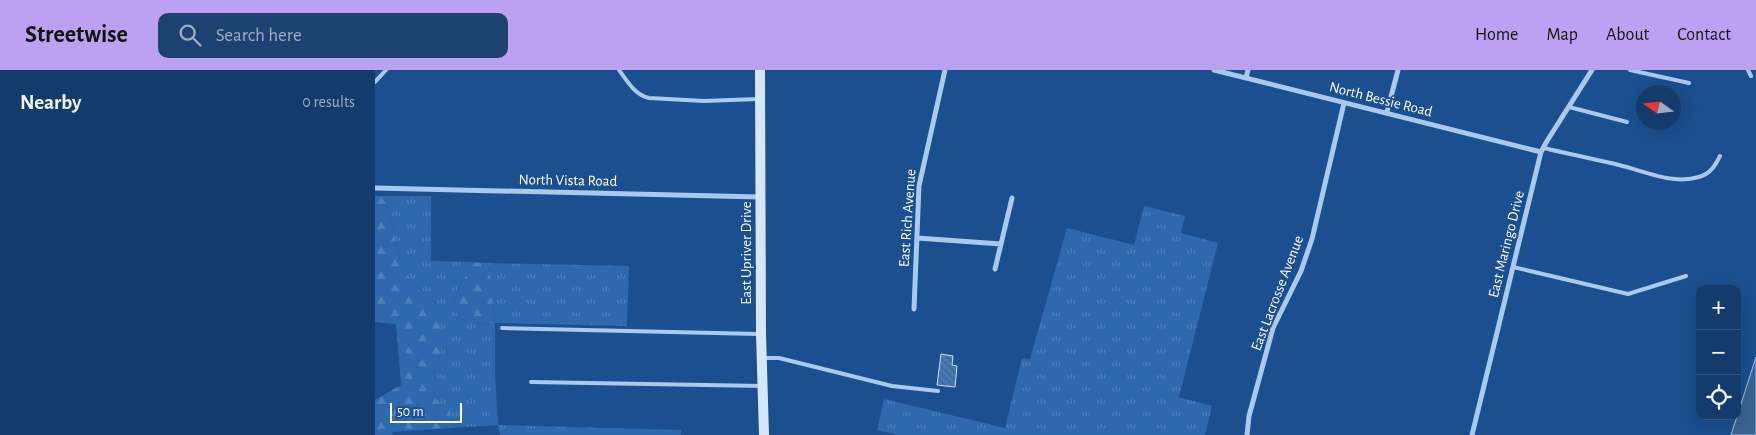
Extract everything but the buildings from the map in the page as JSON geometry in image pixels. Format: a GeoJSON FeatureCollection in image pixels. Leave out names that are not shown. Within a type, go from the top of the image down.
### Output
{"type":"FeatureCollection","features":[{"type":"Feature","properties":{"kind":"main road","name":"East Upriver Drive"},"geometry":{"type":"LineString","coordinates":[[760,70],[761,334],[764,435]]}},
{"type":"Feature","properties":{"kind":"street","name":"East Rich Avenue"},"geometry":{"type":"LineString","coordinates":[[914,309],[920,178],[945,70]]}},
{"type":"Feature","properties":{"kind":"street","name":"North Bessie Road"},"geometry":{"type":"LineString","coordinates":[[1214,70],[1542,150]]}},
{"type":"Feature","properties":{"kind":"street"},"geometry":{"type":"LineString","coordinates":[[1246,78],[1248,70]]}},
{"type":"Feature","properties":{"kind":"street"},"geometry":{"type":"LineString","coordinates":[[1387,112],[1397,70]]}},
{"type":"Feature","properties":{"kind":"street","name":"East Maringo Drive"},"geometry":{"type":"LineString","coordinates":[[1473,435],[1542,150],[1592,70]]}},
{"type":"Feature","properties":{"kind":"street","name":"East Lacrosse Avenue"},"geometry":{"type":"LineString","coordinates":[[1247,435],[1249,416],[1273,328],[1301,271],[1312,239],[1344,102]]}},
{"type":"Feature","properties":{"kind":"street","name":"North Vista Road"},"geometry":{"type":"LineString","coordinates":[[375,188],[760,197]]}},
{"type":"Feature","properties":{"kind":"street"},"geometry":{"type":"LineString","coordinates":[[995,269],[1013,198]]}},
{"type":"Feature","properties":{"kind":"street"},"geometry":{"type":"LineString","coordinates":[[917,238],[1001,244]]}},
{"type":"Feature","properties":{"kind":"lane"},"geometry":{"type":"LineString","coordinates":[[375,82],[386,70]]}},
{"type":"Feature","properties":{"kind":"lane"},"geometry":{"type":"LineString","coordinates":[[619,70],[635,91],[649,98],[704,101],[760,99]]}},
{"type":"Feature","properties":{"kind":"lane"},"geometry":{"type":"LineString","coordinates":[[1630,70],[1689,83]]}},
{"type":"Feature","properties":{"kind":"lane"},"geometry":{"type":"LineString","coordinates":[[1748,70],[1751,76]]}},
{"type":"Feature","properties":{"kind":"lane"},"geometry":{"type":"LineString","coordinates":[[1569,107],[1627,122]]}},
{"type":"Feature","properties":{"kind":"lane"},"geometry":{"type":"LineString","coordinates":[[1542,150],[1621,165],[1670,178],[1684,179],[1699,177],[1711,171],[1720,156]]}},
{"type":"Feature","properties":{"kind":"lane"},"geometry":{"type":"LineString","coordinates":[[1513,267],[1628,294],[1686,276]]}},
{"type":"Feature","properties":{"kind":"lane"},"geometry":{"type":"LineString","coordinates":[[502,328],[761,334]]}},
{"type":"Feature","properties":{"kind":"lane"},"geometry":{"type":"LineString","coordinates":[[762,358],[779,358],[892,386],[939,392]]}},
{"type":"Feature","properties":{"kind":"lane"},"geometry":{"type":"LineString","coordinates":[[531,382],[763,386]]}},
{"type":"Feature","properties":{"kind":"green space"},"geometry":{"type":"Polygon","coordinates":[[[375,196],[385,196],[403,273],[412,284],[432,301],[441,324],[441,355],[433,377],[433,392],[437,401],[450,411],[453,420],[452,428],[393,432],[392,435],[375,435],[375,400],[401,385],[396,324],[375,322],[375,196]]]}},
{"type":"Feature","properties":{"kind":"green space"},"geometry":{"type":"Polygon","coordinates":[[[385,196],[431,196],[431,261],[469,262],[467,274],[455,294],[453,307],[461,319],[479,324],[495,323],[498,425],[452,428],[453,420],[450,411],[437,401],[433,392],[433,377],[441,355],[432,301],[412,284],[403,273],[385,196]]]}},
{"type":"Feature","properties":{"kind":"green space"},"geometry":{"type":"Polygon","coordinates":[[[1144,206],[1185,216],[1181,233],[1218,243],[1179,397],[1212,406],[1205,435],[897,435],[877,430],[884,399],[1005,428],[1022,358],[1030,359],[1067,228],[1134,245],[1144,206]]]}},
{"type":"Feature","properties":{"kind":"green space"},"geometry":{"type":"Polygon","coordinates":[[[469,262],[489,263],[495,323],[479,324],[461,319],[453,307],[455,294],[467,274],[469,262]]]}},
{"type":"Feature","properties":{"kind":"green space"},"geometry":{"type":"Polygon","coordinates":[[[489,263],[629,266],[627,326],[495,323],[489,263]]]}},
{"type":"Feature","properties":{"kind":"green space"},"geometry":{"type":"Polygon","coordinates":[[[498,425],[681,430],[681,435],[500,435],[498,425]]]}},
{"type":"Feature","properties":{"kind":"shaded area"},"geometry":{"type":"Polygon","coordinates":[[[1756,357],[1756,435],[1731,435],[1736,420],[1741,420],[1741,404],[1756,357]]]}}]}
